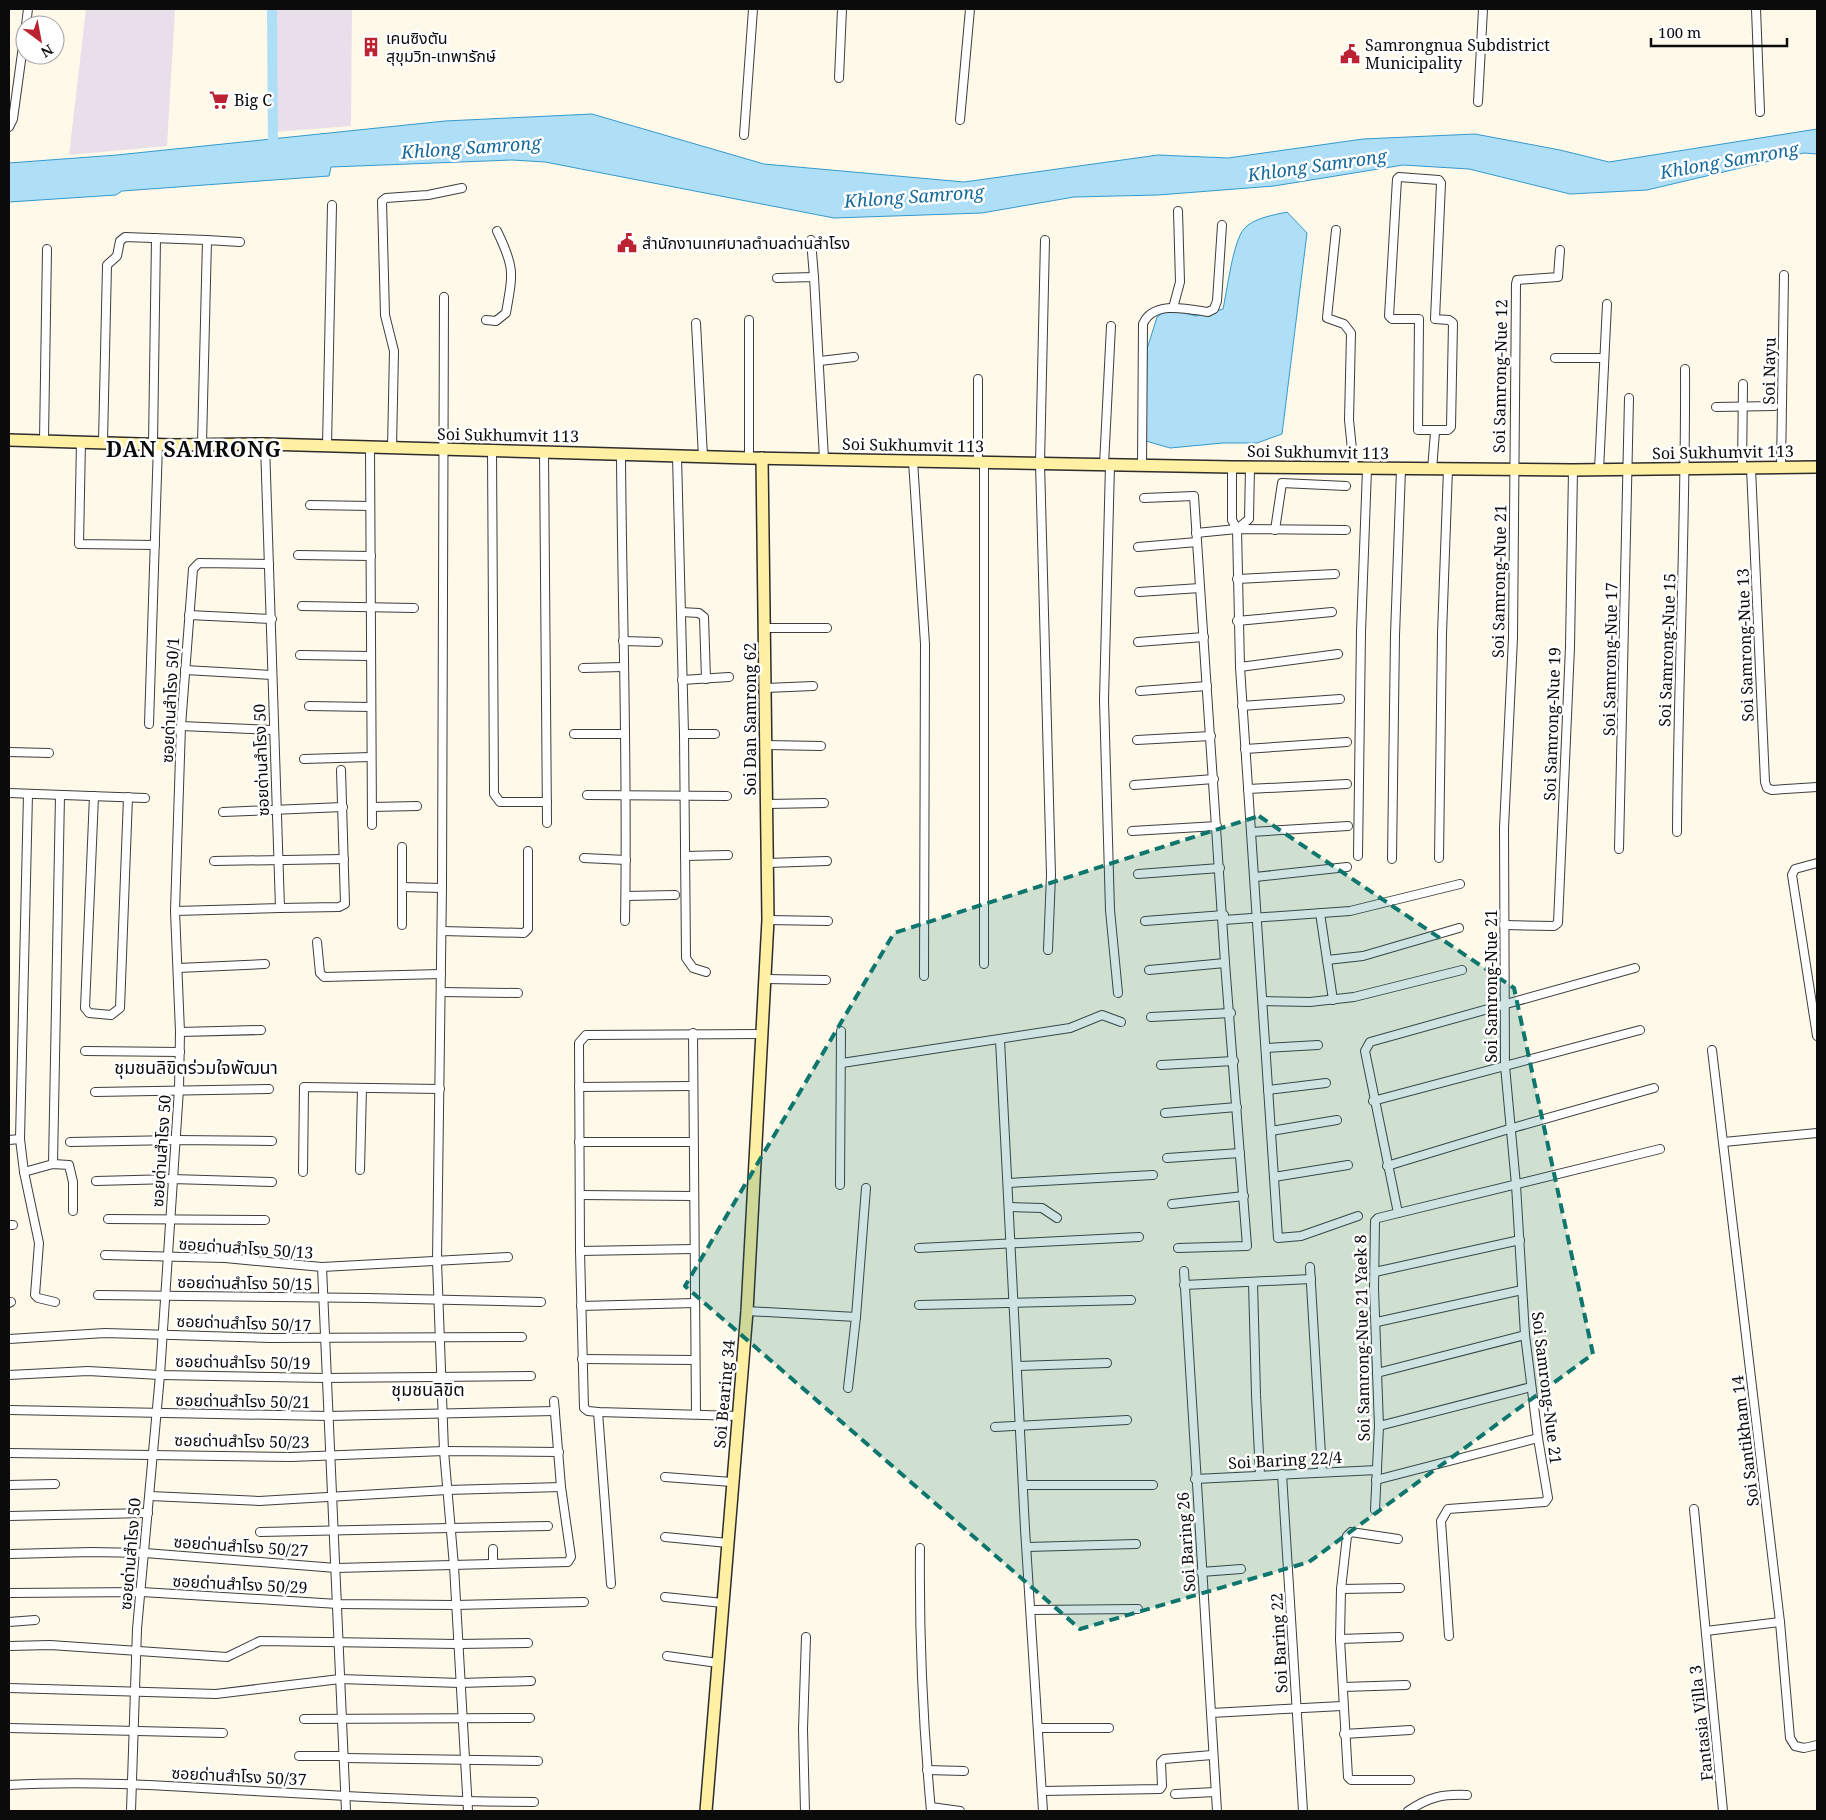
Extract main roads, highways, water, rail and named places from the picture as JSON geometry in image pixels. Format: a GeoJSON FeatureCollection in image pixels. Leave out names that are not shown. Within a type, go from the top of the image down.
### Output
{"type":"FeatureCollection","features":[{"type":"Feature","properties":{"kind":"main road","name":"Soi Sukhumvit 113"},"geometry":{"type":"LineString","coordinates":[[9,440],[155,444],[266,444],[444,450],[492,449],[749,458],[1354,469],[1599,470],[1817,467]]}},
{"type":"Feature","properties":{"kind":"main road","name":"Soi Dan Samrong 62"},"geometry":{"type":"LineString","coordinates":[[762,458],[768,863],[765,979]]}},
{"type":"Feature","properties":{"kind":"main road","name":"Soi Bearing 34"},"geometry":{"type":"LineString","coordinates":[[706,1811],[747,1312],[765,979]]}},
{"type":"Feature","properties":{"kind":"water","name":"Khlong Samrong"},"geometry":{"type":"Polygon","coordinates":[[[592,114],[764,164],[964,182],[1158,155],[1228,158],[1363,139],[1475,134],[1560,150],[1609,162],[1817,129],[1817,154],[1804,153],[1647,190],[1570,194],[1469,169],[1403,165],[1274,186],[1158,195],[1074,197],[982,213],[834,218],[545,162],[512,160],[331,167],[329,176],[122,191],[116,195],[9,202],[9,163],[117,155],[445,121],[592,114]]]}},
{"type":"Feature","properties":{"kind":"water"},"geometry":{"type":"Polygon","coordinates":[[[1287,212],[1307,233],[1282,434],[1257,443],[1223,443],[1170,448],[1146,441],[1147,349],[1157,317],[1169,309],[1196,316],[1223,309],[1240,235],[1253,222],[1287,212]]]}},
{"type":"Feature","properties":{"kind":"waterway"},"geometry":{"type":"LineString","coordinates":[[272,9],[273,152]]}},
{"type":"Feature","properties":{"kind":"place","name":"เคนซิงตัน สุขุมวิท-เทพารักษ์"},"geometry":{"type":"Point","coordinates":[371,47]}},
{"type":"Feature","properties":{"kind":"place","name":"Samrongnua Subdistrict Municipality"},"geometry":{"type":"Point","coordinates":[1350,54]}},
{"type":"Feature","properties":{"kind":"place","name":"Big C"},"geometry":{"type":"Point","coordinates":[219,100]}},
{"type":"Feature","properties":{"kind":"place","name":"สำนักงานเทศบาลตำบลด่านสำโรง"},"geometry":{"type":"Point","coordinates":[627,243]}},
{"type":"Feature","properties":{"kind":"district","name":"DAN SAMRONG"},"geometry":{"type":"Point","coordinates":[194,449]}},
{"type":"Feature","properties":{"kind":"district","name":"ชุมชนลิขิตร่วมใจพัฒนา"},"geometry":{"type":"Point","coordinates":[196,1067]}},
{"type":"Feature","properties":{"kind":"district","name":"ชุมชนลิขิต"},"geometry":{"type":"Point","coordinates":[428,1389]}}]}
